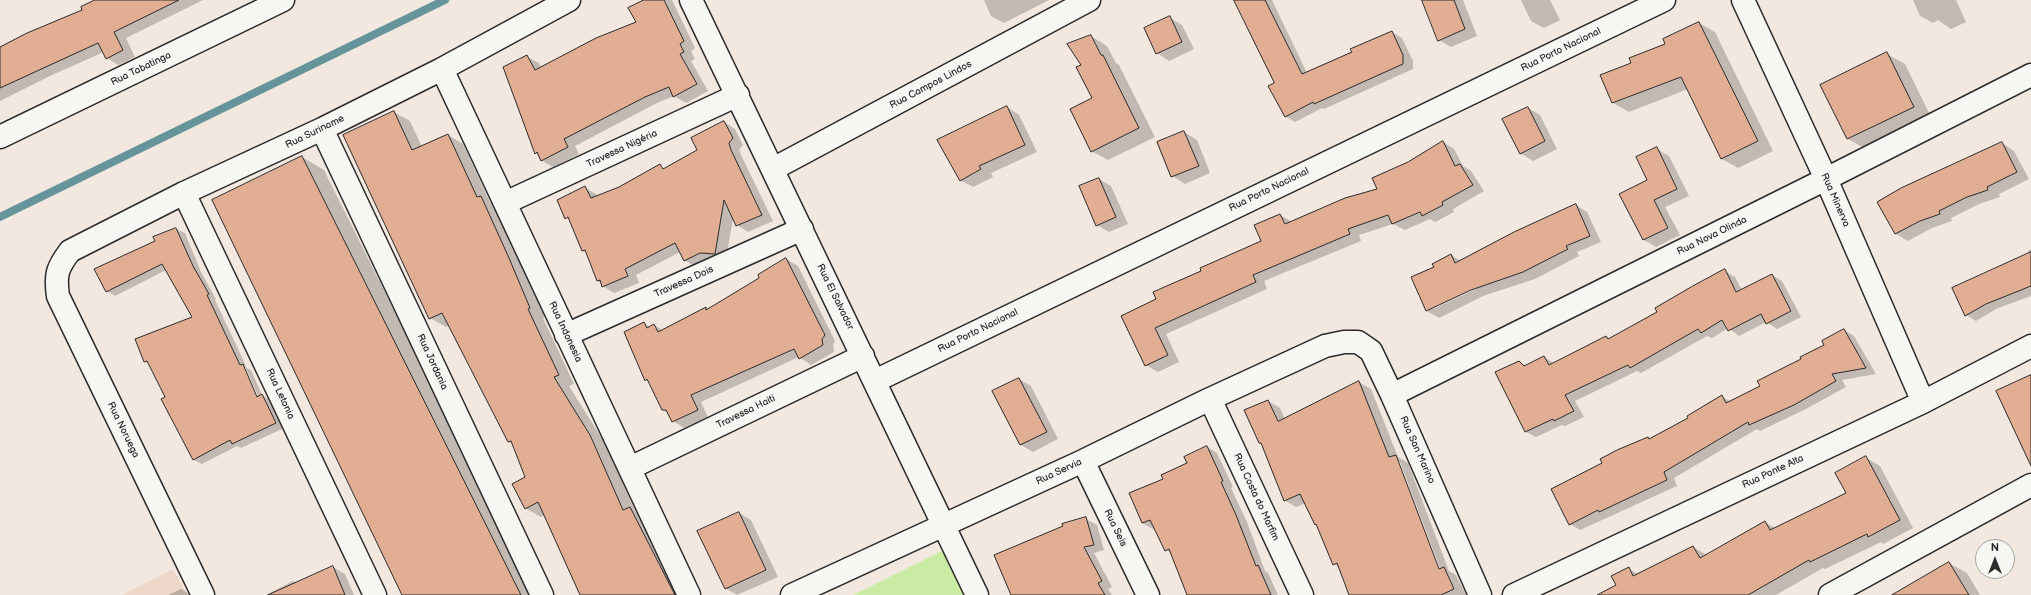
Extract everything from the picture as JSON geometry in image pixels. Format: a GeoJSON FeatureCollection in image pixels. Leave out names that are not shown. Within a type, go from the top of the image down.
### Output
{"type":"FeatureCollection","features":[{"type":"Feature","properties":{"kind":"street","name":"Rua Tabatinga"},"geometry":{"type":"LineString","coordinates":[[0,137],[283,0]]}},
{"type":"Feature","properties":{"kind":"street","name":"Rua Suriname"},"geometry":{"type":"LineString","coordinates":[[61,262],[70,251],[184,193],[322,129],[442,69],[569,0]]}},
{"type":"Feature","properties":{"kind":"street","name":"Rua El Salvador"},"geometry":{"type":"LineString","coordinates":[[691,0],[774,169],[978,595]]}},
{"type":"Feature","properties":{"kind":"street","name":"Rua Campos Lindos"},"geometry":{"type":"LineString","coordinates":[[774,169],[1089,0]]}},
{"type":"Feature","properties":{"kind":"street","name":"Rua Porto Nacional"},"geometry":{"type":"LineString","coordinates":[[875,381],[1664,0]]}},
{"type":"Feature","properties":{"kind":"street","name":"Rua Minerva"},"geometry":{"type":"LineString","coordinates":[[1743,0],[1826,179],[1923,402]]}},
{"type":"Feature","properties":{"kind":"street","name":"Rua Indonesia"},"geometry":{"type":"LineString","coordinates":[[442,69],[689,595]]}},
{"type":"Feature","properties":{"kind":"street","name":"Rua Nova Olinda"},"geometry":{"type":"LineString","coordinates":[[1392,395],[2031,75]]}},
{"type":"Feature","properties":{"kind":"street","name":"Travessa Nigéria"},"geometry":{"type":"LineString","coordinates":[[505,203],[738,95]]}},
{"type":"Feature","properties":{"kind":"street","name":"Rua Jordania"},"geometry":{"type":"LineString","coordinates":[[322,129],[542,595]]}},
{"type":"Feature","properties":{"kind":"street","name":"Rua Letonia"},"geometry":{"type":"LineString","coordinates":[[184,193],[375,595]]}},
{"type":"Feature","properties":{"kind":"street","name":"Travessa Dois"},"geometry":{"type":"LineString","coordinates":[[566,335],[802,229]]}},
{"type":"Feature","properties":{"kind":"street","name":"Rua Noruega"},"geometry":{"type":"LineString","coordinates":[[61,262],[56,278],[58,296],[203,595]]}},
{"type":"Feature","properties":{"kind":"street","name":"Rua San Marino"},"geometry":{"type":"LineString","coordinates":[[1325,346],[1344,342],[1358,342],[1370,351],[1392,395],[1480,595]]}},
{"type":"Feature","properties":{"kind":"street","name":"Rua Servia"},"geometry":{"type":"LineString","coordinates":[[792,595],[1083,462],[1210,399],[1325,346]]}},
{"type":"Feature","properties":{"kind":"street","name":"Rua Ponte Alta"},"geometry":{"type":"LineString","coordinates":[[1514,595],[1923,402],[2031,346]]}},
{"type":"Feature","properties":{"kind":"street","name":"Travessa Haiti"},"geometry":{"type":"LineString","coordinates":[[630,468],[863,356]]}},
{"type":"Feature","properties":{"kind":"street","name":"Rua Costa do Marfim"},"geometry":{"type":"LineString","coordinates":[[1210,399],[1302,595]]}},
{"type":"Feature","properties":{"kind":"street","name":"Rua Seis"},"geometry":{"type":"LineString","coordinates":[[1083,462],[1148,595]]}},
{"type":"Feature","properties":{"kind":"street"},"geometry":{"type":"LineString","coordinates":[[1830,595],[2031,485]]}},
{"type":"Feature","properties":{"kind":"shaded area"},"geometry":{"type":"Polygon","coordinates":[[[173,569],[187,595],[122,595],[173,569]]]}},
{"type":"Feature","properties":{"kind":"green space"},"geometry":{"type":"Polygon","coordinates":[[[944,550],[965,595],[853,595],[944,550]]]}},
{"type":"Feature","properties":{"kind":"building"},"geometry":{"type":"Polygon","coordinates":[[[95,0],[179,0],[114,32],[123,50],[106,59],[98,43],[0,88],[0,47],[27,33],[82,10],[81,7],[95,0]]]}},
{"type":"Feature","properties":{"kind":"building"},"geometry":{"type":"Polygon","coordinates":[[[644,0],[664,0],[684,41],[680,44],[684,52],[680,54],[697,84],[673,97],[669,87],[645,97],[564,139],[568,147],[541,161],[537,152],[535,154],[503,67],[527,55],[535,70],[596,38],[636,22],[628,8],[644,0]]]}},
{"type":"Feature","properties":{"kind":"building"},"geometry":{"type":"Polygon","coordinates":[[[1234,0],[1265,0],[1302,74],[1352,52],[1350,49],[1392,31],[1403,55],[1403,64],[1314,104],[1313,102],[1285,117],[1268,86],[1274,83],[1234,0]]]}},
{"type":"Feature","properties":{"kind":"building"},"geometry":{"type":"Polygon","coordinates":[[[1422,0],[1454,0],[1465,29],[1438,41],[1422,0]]]}},
{"type":"Feature","properties":{"kind":"building"},"geometry":{"type":"Polygon","coordinates":[[[1170,16],[1182,42],[1156,54],[1144,28],[1170,16]]]}},
{"type":"Feature","properties":{"kind":"building"},"geometry":{"type":"Polygon","coordinates":[[[1699,22],[1758,141],[1721,159],[1681,77],[1612,103],[1600,75],[1631,63],[1629,58],[1665,44],[1663,39],[1699,22]]]}},
{"type":"Feature","properties":{"kind":"building"},"geometry":{"type":"Polygon","coordinates":[[[1091,35],[1101,55],[1103,55],[1139,128],[1091,152],[1070,109],[1092,98],[1076,67],[1081,65],[1067,44],[1091,35]]]}},
{"type":"Feature","properties":{"kind":"building"},"geometry":{"type":"Polygon","coordinates":[[[1887,52],[1914,107],[1847,139],[1820,85],[1887,52]]]}},
{"type":"Feature","properties":{"kind":"building"},"geometry":{"type":"Polygon","coordinates":[[[1007,106],[1025,145],[979,166],[981,169],[960,181],[937,140],[1007,106]]]}},
{"type":"Feature","properties":{"kind":"building"},"geometry":{"type":"Polygon","coordinates":[[[1528,107],[1545,141],[1520,154],[1502,119],[1528,107]]]}},
{"type":"Feature","properties":{"kind":"building"},"geometry":{"type":"Polygon","coordinates":[[[394,111],[412,150],[448,134],[477,197],[481,196],[509,258],[530,308],[528,309],[559,375],[554,377],[590,435],[623,510],[630,507],[675,595],[580,595],[538,502],[525,509],[512,484],[525,477],[511,441],[508,442],[442,313],[429,319],[343,135],[394,111]]]}},
{"type":"Feature","properties":{"kind":"building"},"geometry":{"type":"Polygon","coordinates":[[[724,121],[733,138],[729,143],[731,150],[762,215],[736,226],[724,200],[715,254],[700,253],[684,261],[675,243],[625,269],[628,276],[602,287],[600,280],[597,281],[585,250],[582,251],[568,217],[565,219],[557,200],[585,186],[591,198],[619,187],[660,164],[663,169],[697,150],[691,138],[724,121]]]}},
{"type":"Feature","properties":{"kind":"building"},"geometry":{"type":"Polygon","coordinates":[[[1184,131],[1199,166],[1171,177],[1157,142],[1184,131]]]}},
{"type":"Feature","properties":{"kind":"building"},"geometry":{"type":"Polygon","coordinates":[[[1443,141],[1455,166],[1460,164],[1473,185],[1442,202],[1443,205],[1422,216],[1420,212],[1392,224],[1388,215],[1348,229],[1350,234],[1253,275],[1256,282],[1155,328],[1168,355],[1145,366],[1121,316],[1156,299],[1153,292],[1201,271],[1200,268],[1261,241],[1254,225],[1280,214],[1285,224],[1345,198],[1377,189],[1372,178],[1408,162],[1443,141]]]}},
{"type":"Feature","properties":{"kind":"building"},"geometry":{"type":"Polygon","coordinates":[[[2002,142],[2017,172],[1987,187],[1988,190],[1967,197],[1939,211],[1940,214],[1920,221],[1895,234],[1877,202],[1901,188],[2002,142]]]}},
{"type":"Feature","properties":{"kind":"building"},"geometry":{"type":"Polygon","coordinates":[[[1657,147],[1677,189],[1654,200],[1668,228],[1643,240],[1619,194],[1647,180],[1636,157],[1657,147]]]}},
{"type":"Feature","properties":{"kind":"building"},"geometry":{"type":"Polygon","coordinates":[[[302,156],[521,595],[402,595],[212,200],[302,156]]]}},
{"type":"Feature","properties":{"kind":"building"},"geometry":{"type":"Polygon","coordinates":[[[1099,178],[1116,217],[1096,226],[1079,186],[1099,178]]]}},
{"type":"Feature","properties":{"kind":"building"},"geometry":{"type":"Polygon","coordinates":[[[1576,204],[1590,236],[1566,246],[1568,249],[1523,272],[1471,290],[1426,311],[1411,277],[1434,267],[1432,264],[1451,254],[1455,263],[1514,232],[1576,204]]]}},
{"type":"Feature","properties":{"kind":"building"},"geometry":{"type":"Polygon","coordinates":[[[176,228],[193,266],[209,294],[207,295],[240,365],[243,364],[257,397],[262,394],[276,423],[232,444],[230,440],[193,460],[161,399],[165,397],[147,361],[144,362],[135,339],[192,317],[162,264],[106,292],[94,269],[155,241],[153,237],[176,228]]]}},
{"type":"Feature","properties":{"kind":"building"},"geometry":{"type":"Polygon","coordinates":[[[2031,252],[2031,286],[1986,304],[1965,316],[1952,288],[2031,252]]]}},
{"type":"Feature","properties":{"kind":"building"},"geometry":{"type":"Polygon","coordinates":[[[786,258],[825,335],[822,339],[823,345],[799,359],[794,349],[691,395],[698,410],[672,422],[666,410],[662,410],[647,379],[645,381],[624,332],[644,322],[647,328],[654,324],[658,332],[706,307],[706,310],[759,278],[758,275],[786,258]]]}},
{"type":"Feature","properties":{"kind":"building"},"geometry":{"type":"Polygon","coordinates":[[[1725,269],[1736,292],[1772,274],[1791,311],[1766,324],[1761,314],[1728,331],[1722,320],[1701,333],[1698,329],[1630,368],[1628,365],[1565,395],[1574,411],[1554,421],[1553,419],[1525,432],[1495,372],[1519,361],[1524,366],[1544,356],[1549,365],[1606,336],[1608,339],[1657,312],[1655,308],[1725,269]]]}},
{"type":"Feature","properties":{"kind":"building"},"geometry":{"type":"Polygon","coordinates":[[[1844,329],[1866,368],[1832,374],[1836,381],[1794,405],[1749,425],[1748,422],[1664,472],[1667,480],[1599,512],[1598,510],[1569,525],[1551,489],[1602,463],[1600,459],[1617,450],[1648,437],[1649,439],[1688,418],[1687,416],[1722,395],[1726,403],[1760,386],[1757,381],[1801,359],[1800,357],[1824,345],[1822,341],[1844,329]]]}},
{"type":"Feature","properties":{"kind":"building"},"geometry":{"type":"Polygon","coordinates":[[[2031,375],[2031,466],[1996,391],[2031,375]]]}},
{"type":"Feature","properties":{"kind":"building"},"geometry":{"type":"Polygon","coordinates":[[[1019,378],[1047,432],[1020,445],[992,391],[1019,378]]]}},
{"type":"Feature","properties":{"kind":"building"},"geometry":{"type":"Polygon","coordinates":[[[1359,381],[1389,457],[1396,455],[1439,569],[1444,567],[1454,589],[1441,595],[1349,595],[1337,563],[1333,565],[1316,524],[1315,525],[1300,494],[1284,501],[1261,443],[1259,443],[1244,410],[1268,400],[1278,421],[1359,381]]]}},
{"type":"Feature","properties":{"kind":"building"},"geometry":{"type":"Polygon","coordinates":[[[1207,446],[1223,481],[1221,482],[1256,566],[1258,565],[1271,595],[1187,595],[1169,549],[1165,551],[1150,520],[1142,523],[1129,493],[1163,479],[1161,475],[1187,463],[1184,457],[1207,446]]]}},
{"type":"Feature","properties":{"kind":"building"},"geometry":{"type":"Polygon","coordinates":[[[1866,456],[1900,520],[1868,537],[1867,534],[1810,562],[1809,560],[1748,595],[1597,595],[1616,585],[1611,576],[1629,567],[1633,576],[1693,546],[1700,558],[1765,521],[1770,530],[1846,493],[1835,473],[1866,456]]]}},
{"type":"Feature","properties":{"kind":"building"},"geometry":{"type":"Polygon","coordinates":[[[739,512],[766,570],[725,589],[697,531],[739,512]]]}},
{"type":"Feature","properties":{"kind":"building"},"geometry":{"type":"Polygon","coordinates":[[[1086,517],[1094,545],[1084,547],[1102,581],[1098,583],[1105,595],[1011,595],[994,555],[1063,526],[1062,524],[1086,517]]]}},
{"type":"Feature","properties":{"kind":"building"},"geometry":{"type":"Polygon","coordinates":[[[1949,562],[1969,595],[1892,595],[1949,562]]]}},
{"type":"Feature","properties":{"kind":"building"},"geometry":{"type":"Polygon","coordinates":[[[333,566],[345,595],[268,595],[333,566]]]}},
{"type":"Feature","properties":{"kind":"waterway"},"geometry":{"type":"LineString","coordinates":[[0,217],[445,0]]}}]}
